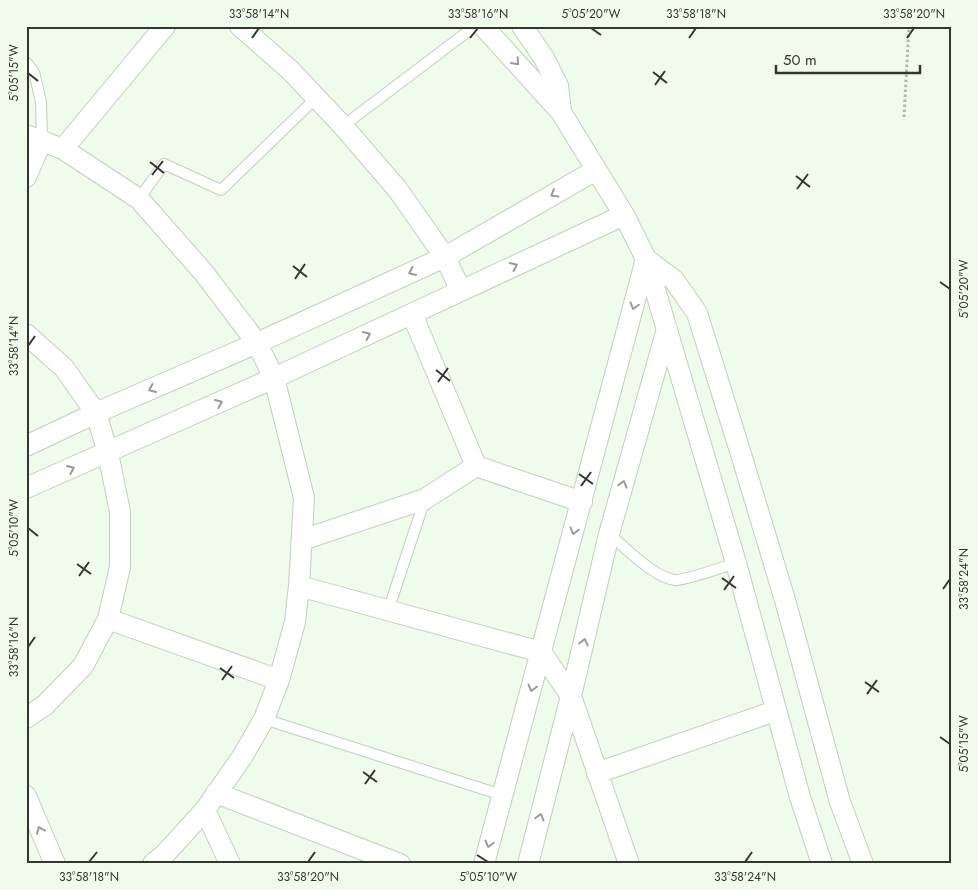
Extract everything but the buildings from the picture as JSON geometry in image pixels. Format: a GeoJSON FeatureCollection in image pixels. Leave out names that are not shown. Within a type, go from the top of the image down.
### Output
{"type":"FeatureCollection","features":[{"type":"Feature","properties":{"kind":"street"},"geometry":{"type":"LineString","coordinates":[[63,149],[165,26]]}},
{"type":"Feature","properties":{"kind":"street"},"geometry":{"type":"LineString","coordinates":[[240,26],[290,70],[343,126],[398,190],[445,257],[461,291]]}},
{"type":"Feature","properties":{"kind":"street"},"geometry":{"type":"LineString","coordinates":[[483,26],[561,112],[624,215],[646,259],[736,563],[800,797],[822,864]]}},
{"type":"Feature","properties":{"kind":"street"},"geometry":{"type":"LineString","coordinates":[[522,26],[544,58],[558,86],[561,112]]}},
{"type":"Feature","properties":{"kind":"street"},"geometry":{"type":"LineString","coordinates":[[26,177],[34,138],[63,149],[139,199],[204,273],[257,343],[274,378],[304,498],[295,622],[279,680],[264,719],[242,757],[205,810],[165,854],[153,864]]}},
{"type":"Feature","properties":{"kind":"street"},"geometry":{"type":"LineString","coordinates":[[26,446],[445,257],[596,170]]}},
{"type":"Feature","properties":{"kind":"street"},"geometry":{"type":"LineString","coordinates":[[26,488],[274,378],[624,215]]}},
{"type":"Feature","properties":{"kind":"street"},"geometry":{"type":"LineString","coordinates":[[484,864],[646,259]]}},
{"type":"Feature","properties":{"kind":"street"},"geometry":{"type":"LineString","coordinates":[[646,259],[674,280],[697,313],[782,591],[840,802],[863,864]]}},
{"type":"Feature","properties":{"kind":"street"},"geometry":{"type":"LineString","coordinates":[[412,314],[476,466],[582,502]]}},
{"type":"Feature","properties":{"kind":"street"},"geometry":{"type":"LineString","coordinates":[[528,864],[572,696],[609,534],[667,328]]}},
{"type":"Feature","properties":{"kind":"street"},"geometry":{"type":"LineString","coordinates":[[26,334],[64,368],[96,413],[108,453],[120,512],[120,567],[108,619],[83,666],[44,705],[26,718]]}},
{"type":"Feature","properties":{"kind":"street"},"geometry":{"type":"LineString","coordinates":[[302,540],[425,499],[476,466]]}},
{"type":"Feature","properties":{"kind":"street"},"geometry":{"type":"LineString","coordinates":[[299,586],[541,652],[572,696],[629,864]]}},
{"type":"Feature","properties":{"kind":"street"},"geometry":{"type":"LineString","coordinates":[[108,619],[279,680]]}},
{"type":"Feature","properties":{"kind":"street"},"geometry":{"type":"LineString","coordinates":[[597,773],[775,711]]}},
{"type":"Feature","properties":{"kind":"street"},"geometry":{"type":"LineString","coordinates":[[216,793],[400,864]]}},
{"type":"Feature","properties":{"kind":"street"},"geometry":{"type":"LineString","coordinates":[[26,796],[55,864]]}},
{"type":"Feature","properties":{"kind":"street"},"geometry":{"type":"LineString","coordinates":[[205,810],[230,864]]}},
{"type":"Feature","properties":{"kind":"lane"},"geometry":{"type":"LineString","coordinates":[[343,126],[475,26]]}},
{"type":"Feature","properties":{"kind":"lane"},"geometry":{"type":"LineString","coordinates":[[26,62],[34,72],[41,102],[34,138]]}},
{"type":"Feature","properties":{"kind":"lane"},"geometry":{"type":"LineString","coordinates":[[139,199],[164,164],[221,190],[316,98]]}},
{"type":"Feature","properties":{"kind":"lane"},"geometry":{"type":"LineString","coordinates":[[388,610],[425,499]]}},
{"type":"Feature","properties":{"kind":"lane"},"geometry":{"type":"LineString","coordinates":[[609,534],[667,579],[678,580],[736,563]]}},
{"type":"Feature","properties":{"kind":"lane"},"geometry":{"type":"LineString","coordinates":[[264,719],[502,795]]}},
{"type":"Feature","properties":{"kind":"path"},"geometry":{"type":"LineString","coordinates":[[904,117],[908,26]]}}]}
